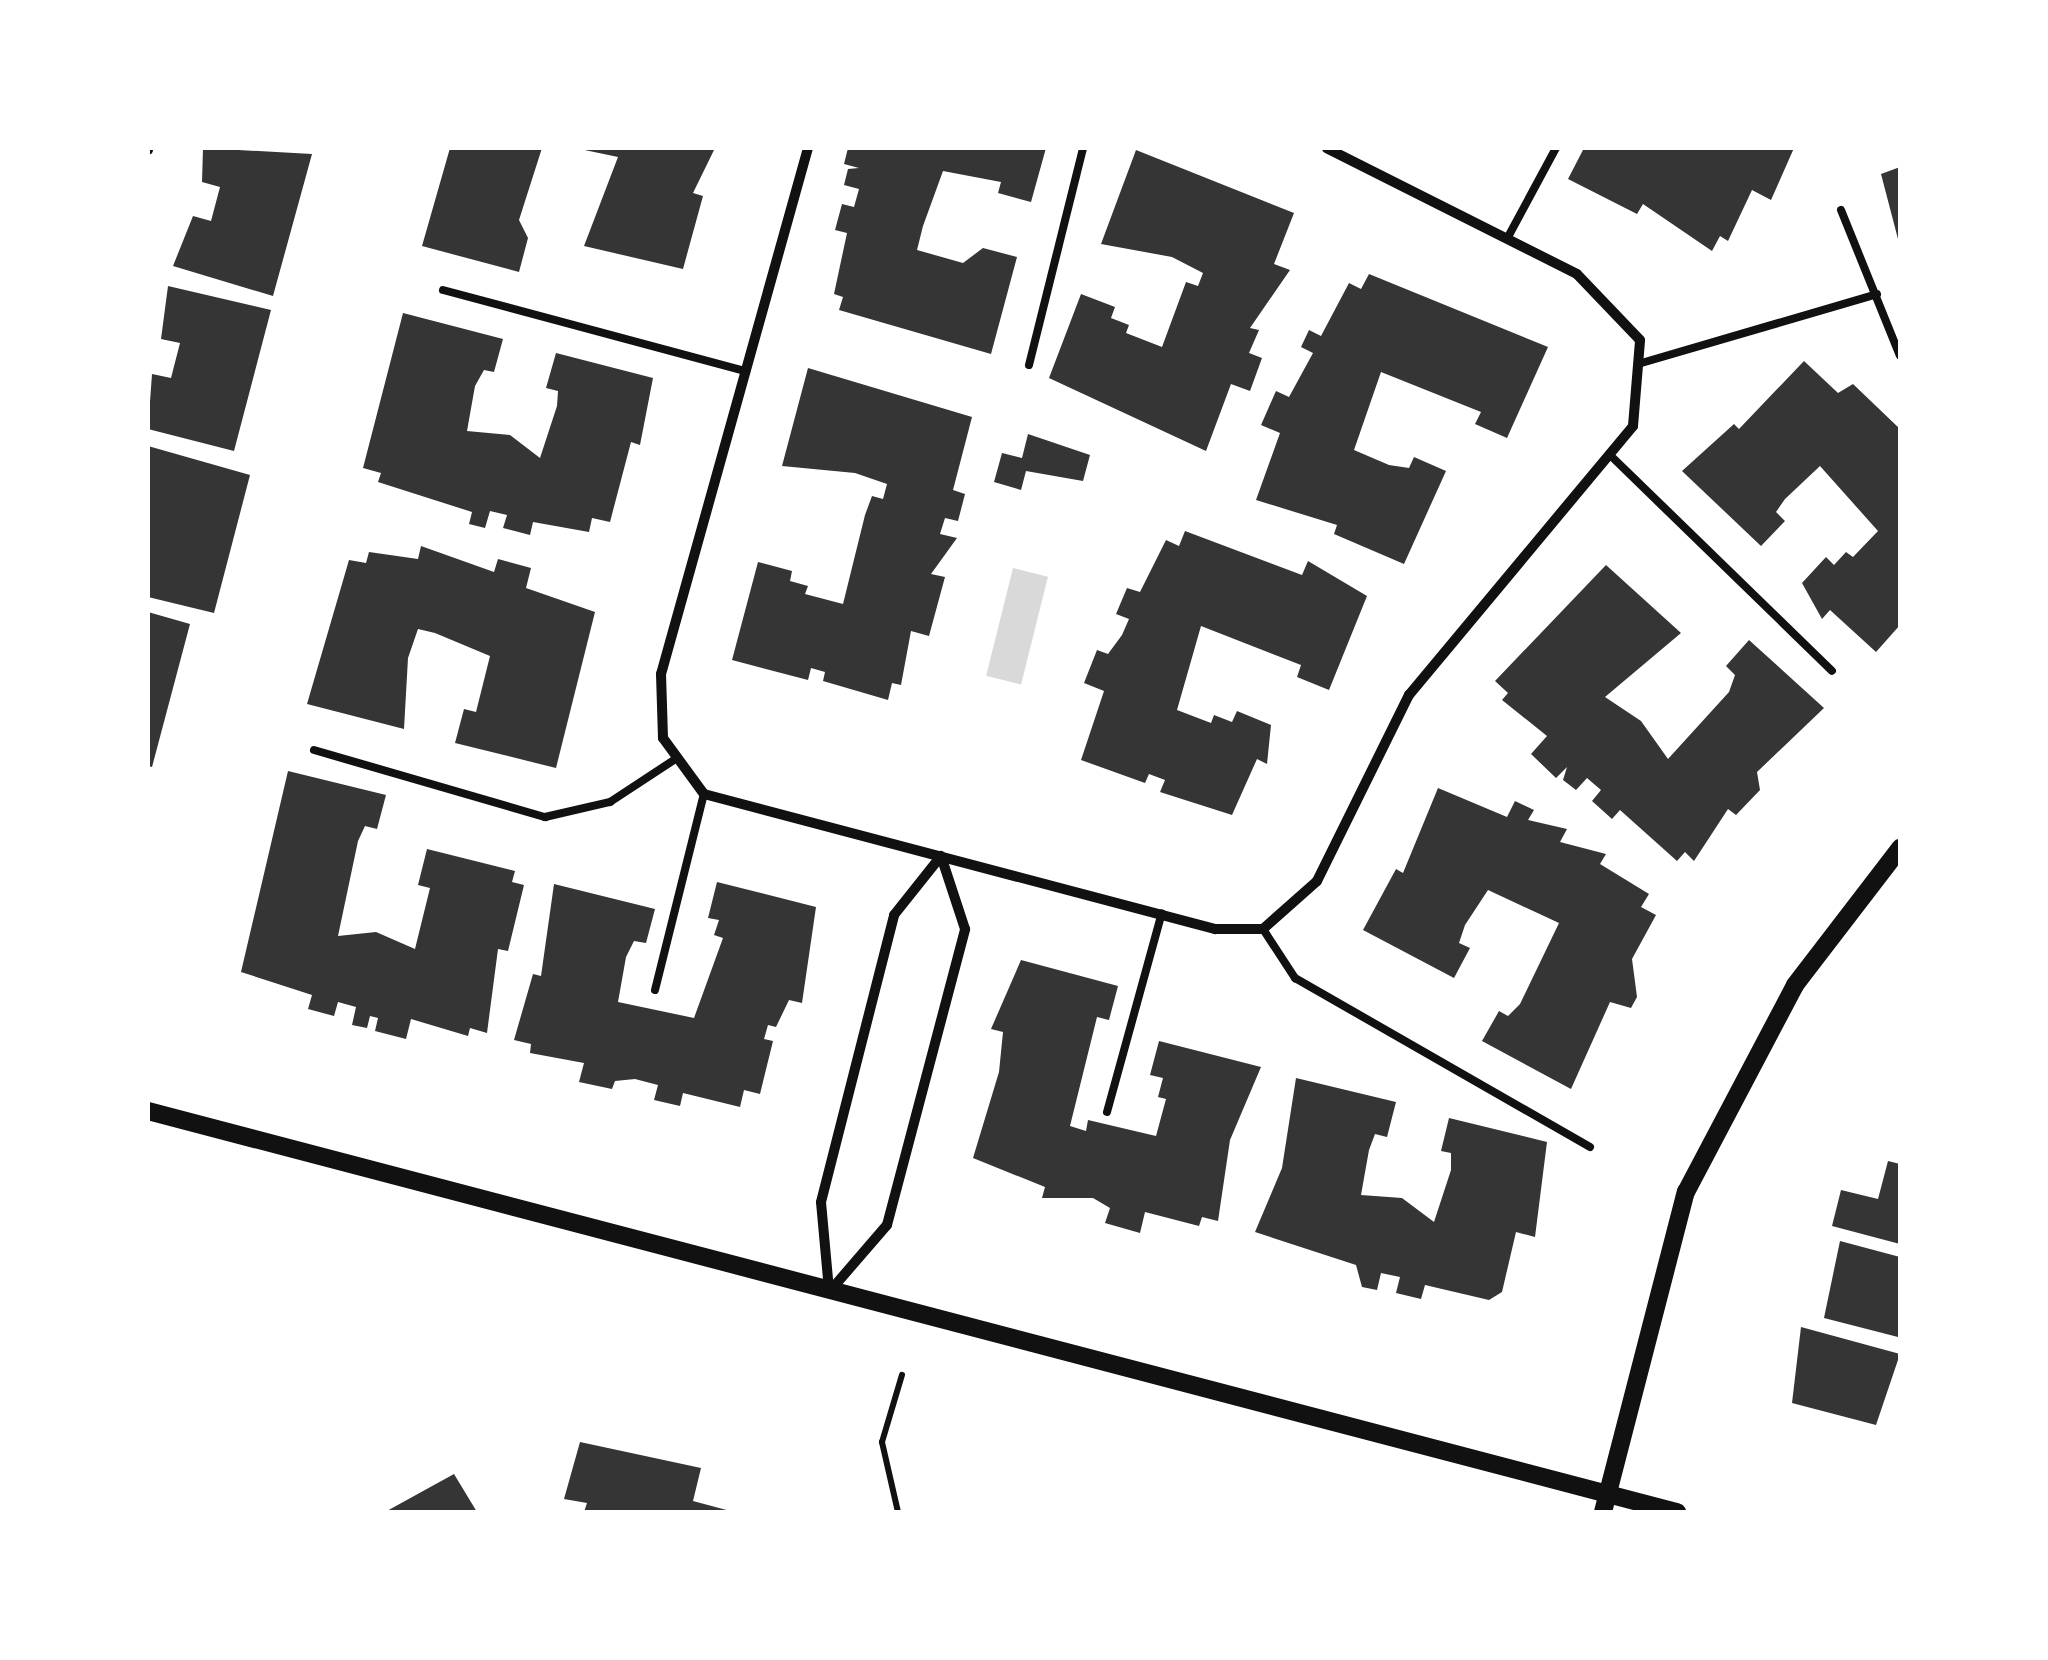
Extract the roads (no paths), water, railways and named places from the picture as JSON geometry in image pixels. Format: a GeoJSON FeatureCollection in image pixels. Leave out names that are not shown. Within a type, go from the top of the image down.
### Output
{"type":"FeatureCollection","features":[{"type":"Feature","properties":{"kind":"street"},"geometry":{"type":"LineString","coordinates":[[808,148],[661,674],[662,738],[704,794],[1216,929],[1264,929],[1317,881],[1409,695],[1634,426],[1640,340],[1578,274],[1327,148]]}},
{"type":"Feature","properties":{"kind":"street"},"geometry":{"type":"LineString","coordinates":[[1606,1503],[1686,1192],[1795,985],[1900,848]]}},
{"type":"Feature","properties":{"kind":"street"},"geometry":{"type":"LineString","coordinates":[[830,1291],[887,1225],[966,930],[942,856]]}},
{"type":"Feature","properties":{"kind":"street"},"geometry":{"type":"LineString","coordinates":[[830,1291],[822,1202],[894,916],[942,856]]}},
{"type":"Feature","properties":{"kind":"street"},"geometry":{"type":"LineString","coordinates":[[148,1112],[830,1291],[1606,1503],[1677,1512]]}},
{"type":"Feature","properties":{"kind":"lane"},"geometry":{"type":"LineString","coordinates":[[1029,365],[1083,148]]}},
{"type":"Feature","properties":{"kind":"lane"},"geometry":{"type":"LineString","coordinates":[[1508,237],[1556,148]]}},
{"type":"Feature","properties":{"kind":"lane"},"geometry":{"type":"LineString","coordinates":[[1841,210],[1900,356]]}},
{"type":"Feature","properties":{"kind":"lane"},"geometry":{"type":"LineString","coordinates":[[443,290],[746,371]]}},
{"type":"Feature","properties":{"kind":"lane"},"geometry":{"type":"LineString","coordinates":[[1638,364],[1877,294]]}},
{"type":"Feature","properties":{"kind":"lane"},"geometry":{"type":"LineString","coordinates":[[1610,454],[1832,671]]}},
{"type":"Feature","properties":{"kind":"lane"},"geometry":{"type":"LineString","coordinates":[[314,750],[545,818],[610,802],[677,758]]}},
{"type":"Feature","properties":{"kind":"lane"},"geometry":{"type":"LineString","coordinates":[[654,990],[704,794]]}},
{"type":"Feature","properties":{"kind":"lane"},"geometry":{"type":"LineString","coordinates":[[1107,1112],[1162,913]]}},
{"type":"Feature","properties":{"kind":"lane"},"geometry":{"type":"LineString","coordinates":[[1264,929],[1295,978],[1590,1147]]}}]}
